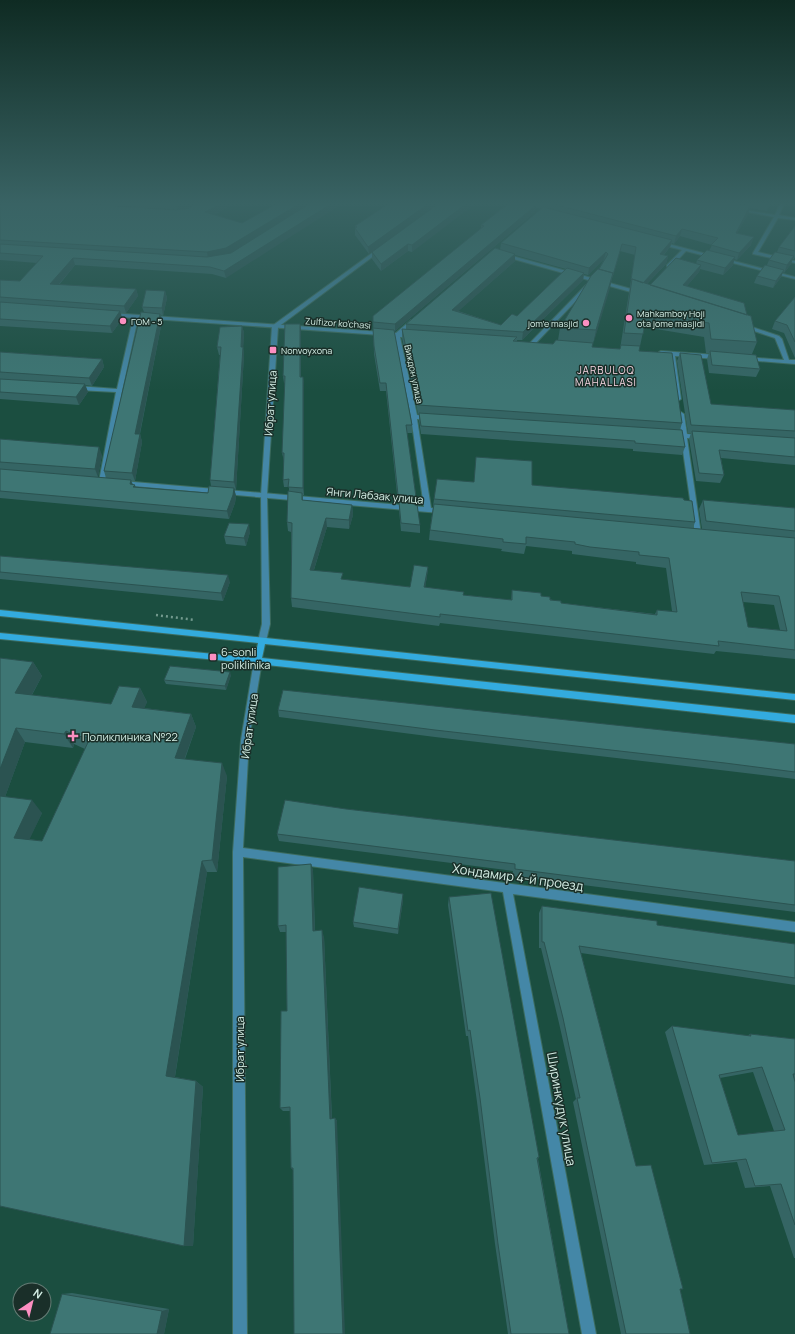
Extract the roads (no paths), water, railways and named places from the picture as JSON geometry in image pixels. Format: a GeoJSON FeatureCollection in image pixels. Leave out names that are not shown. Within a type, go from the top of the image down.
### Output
{"type":"FeatureCollection","features":[{"type":"Feature","properties":{"kind":"main road"},"geometry":{"type":"LineString","coordinates":[[0,613],[795,697]]}},
{"type":"Feature","properties":{"kind":"main road"},"geometry":{"type":"LineString","coordinates":[[0,636],[795,719]]}},
{"type":"Feature","properties":{"kind":"main road","name":"Ибрат улица"},"geometry":{"type":"LineString","coordinates":[[258,662],[262,641]]}},
{"type":"Feature","properties":{"kind":"street"},"geometry":{"type":"LineString","coordinates":[[275,326],[357,266]]}},
{"type":"Feature","properties":{"kind":"street"},"geometry":{"type":"LineString","coordinates":[[545,266],[649,296]]}},
{"type":"Feature","properties":{"kind":"street"},"geometry":{"type":"LineString","coordinates":[[664,272],[670,266]]}},
{"type":"Feature","properties":{"kind":"street"},"geometry":{"type":"LineString","coordinates":[[752,267],[795,278]]}},
{"type":"Feature","properties":{"kind":"street"},"geometry":{"type":"LineString","coordinates":[[532,344],[594,280]]}},
{"type":"Feature","properties":{"kind":"street"},"geometry":{"type":"LineString","coordinates":[[642,294],[647,288]]}},
{"type":"Feature","properties":{"kind":"street","name":"Zulfizor ko'chasi"},"geometry":{"type":"LineString","coordinates":[[106,315],[420,336]]}},
{"type":"Feature","properties":{"kind":"street","name":"Виждон улица"},"geometry":{"type":"LineString","coordinates":[[420,315],[397,335],[414,417],[428,510]]}},
{"type":"Feature","properties":{"kind":"street"},"geometry":{"type":"LineString","coordinates":[[102,481],[119,391],[136,317]]}},
{"type":"Feature","properties":{"kind":"street"},"geometry":{"type":"LineString","coordinates":[[740,325],[777,337],[787,361]]}},
{"type":"Feature","properties":{"kind":"street","name":"Ибрат улица"},"geometry":{"type":"LineString","coordinates":[[262,641],[266,624],[264,495],[275,326]]}},
{"type":"Feature","properties":{"kind":"street"},"geometry":{"type":"LineString","coordinates":[[524,343],[539,344]]}},
{"type":"Feature","properties":{"kind":"street"},"geometry":{"type":"LineString","coordinates":[[657,352],[726,357]]}},
{"type":"Feature","properties":{"kind":"street"},"geometry":{"type":"LineString","coordinates":[[672,354],[683,436],[702,535],[690,534]]}},
{"type":"Feature","properties":{"kind":"street"},"geometry":{"type":"LineString","coordinates":[[741,358],[795,362]]}},
{"type":"Feature","properties":{"kind":"street"},"geometry":{"type":"LineString","coordinates":[[71,388],[119,391]]}},
{"type":"Feature","properties":{"kind":"street"},"geometry":{"type":"LineString","coordinates":[[414,417],[438,418]]}},
{"type":"Feature","properties":{"kind":"street"},"geometry":{"type":"LineString","coordinates":[[668,434],[707,437]]}},
{"type":"Feature","properties":{"kind":"street"},"geometry":{"type":"LineString","coordinates":[[94,480],[110,482]]}},
{"type":"Feature","properties":{"kind":"street","name":"Янги Лабзак улица"},"geometry":{"type":"LineString","coordinates":[[118,482],[452,512]]}},
{"type":"Feature","properties":{"kind":"street","name":"Ибрат улица"},"geometry":{"type":"LineString","coordinates":[[240,1334],[238,852],[245,740],[258,662]]}},
{"type":"Feature","properties":{"kind":"street","name":"Хондамир 4-й проезд"},"geometry":{"type":"LineString","coordinates":[[238,852],[795,927]]}},
{"type":"Feature","properties":{"kind":"street","name":"Ширинкудук улица"},"geometry":{"type":"LineString","coordinates":[[508,889],[589,1334]]}},
{"type":"Feature","properties":{"kind":"place","name":"Mahkamboy Hoji ota jome masjidi"},"geometry":{"type":"Point","coordinates":[629,318]}},
{"type":"Feature","properties":{"kind":"place","name":"ГОМ - 5"},"geometry":{"type":"Point","coordinates":[123,321]}},
{"type":"Feature","properties":{"kind":"place","name":"jom'e masjid"},"geometry":{"type":"Point","coordinates":[586,323]}},
{"type":"Feature","properties":{"kind":"place","name":"Nonvoyxona"},"geometry":{"type":"Point","coordinates":[273,350]}},
{"type":"Feature","properties":{"kind":"place","name":"6-sonli poliklinika"},"geometry":{"type":"Point","coordinates":[213,657]}},
{"type":"Feature","properties":{"kind":"place","name":"Поликлиника №22"},"geometry":{"type":"Point","coordinates":[73,736]}},
{"type":"Feature","properties":{"kind":"district","name":"JARBULOQ MAHALLASI"},"geometry":{"type":"Point","coordinates":[606,376]}}]}
